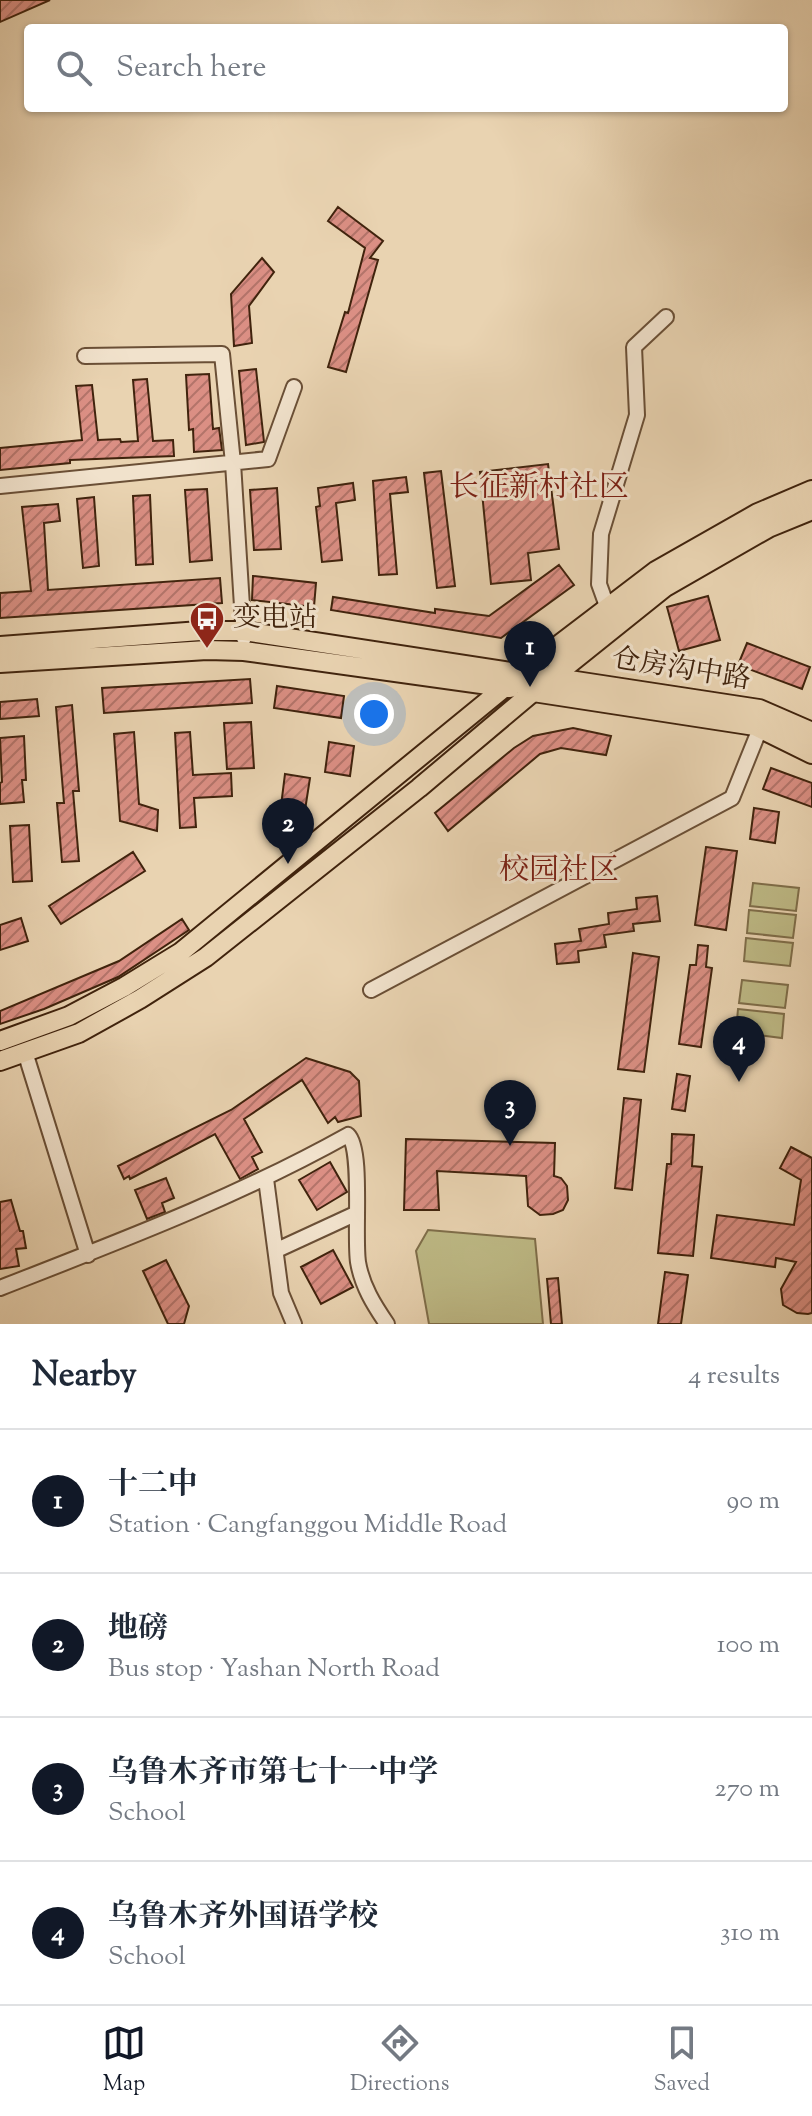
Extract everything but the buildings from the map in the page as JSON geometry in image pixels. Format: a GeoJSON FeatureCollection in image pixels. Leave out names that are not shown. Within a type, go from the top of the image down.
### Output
{"type":"FeatureCollection","features":[{"type":"Feature","properties":{"kind":"highway"},"geometry":{"type":"LineString","coordinates":[[528,682],[608,609],[668,564],[758,514],[812,491]]}},
{"type":"Feature","properties":{"kind":"highway"},"geometry":{"type":"LineString","coordinates":[[528,682],[665,586],[768,527],[812,509]]}},
{"type":"Feature","properties":{"kind":"highway"},"geometry":{"type":"LineString","coordinates":[[528,682],[763,720],[812,753]]}},
{"type":"Feature","properties":{"kind":"highway","name":"仓房沟中路"},"geometry":{"type":"LineString","coordinates":[[763,720],[812,733]]}},
{"type":"Feature","properties":{"kind":"main road"},"geometry":{"type":"LineString","coordinates":[[0,646],[200,631],[244,631],[528,682]]}},
{"type":"Feature","properties":{"kind":"main road"},"geometry":{"type":"LineString","coordinates":[[0,663],[207,650],[244,651],[528,682]]}},
{"type":"Feature","properties":{"kind":"main road"},"geometry":{"type":"LineString","coordinates":[[0,1041],[69,1016],[181,952],[528,682]]}},
{"type":"Feature","properties":{"kind":"main road"},"geometry":{"type":"LineString","coordinates":[[0,1061],[79,1033],[206,957],[419,788],[528,682]]}},
{"type":"Feature","properties":{"kind":"street"},"geometry":{"type":"LineString","coordinates":[[608,609],[599,584],[601,534],[637,415],[634,347],[666,317]]}},
{"type":"Feature","properties":{"kind":"street"},"geometry":{"type":"LineString","coordinates":[[85,356],[222,354],[233,463],[244,651]]}},
{"type":"Feature","properties":{"kind":"street"},"geometry":{"type":"LineString","coordinates":[[0,486],[268,459],[294,387]]}},
{"type":"Feature","properties":{"kind":"street"},"geometry":{"type":"LineString","coordinates":[[371,990],[732,798],[763,720]]}},
{"type":"Feature","properties":{"kind":"street"},"geometry":{"type":"LineString","coordinates":[[25,1052],[88,1255]]}},
{"type":"Feature","properties":{"kind":"street"},"geometry":{"type":"LineString","coordinates":[[0,1288],[88,1255],[266,1179],[348,1135],[354,1140],[357,1159],[355,1214],[359,1263],[369,1296],[387,1324]]}},
{"type":"Feature","properties":{"kind":"street"},"geometry":{"type":"LineString","coordinates":[[266,1179],[281,1293],[294,1324]]}},
{"type":"Feature","properties":{"kind":"street"},"geometry":{"type":"LineString","coordinates":[[277,1250],[355,1214]]}},
{"type":"Feature","properties":{"kind":"shaded area"},"geometry":{"type":"Polygon","coordinates":[[[753,883],[799,888],[796,911],[750,906],[753,883]]]}},
{"type":"Feature","properties":{"kind":"shaded area"},"geometry":{"type":"Polygon","coordinates":[[[749,910],[796,915],[793,938],[747,933],[749,910]]]}},
{"type":"Feature","properties":{"kind":"shaded area"},"geometry":{"type":"Polygon","coordinates":[[[746,938],[793,943],[790,966],[744,961],[746,938]]]}},
{"type":"Feature","properties":{"kind":"shaded area"},"geometry":{"type":"Polygon","coordinates":[[[742,980],[788,985],[785,1008],[739,1003],[742,980]]]}},
{"type":"Feature","properties":{"kind":"shaded area"},"geometry":{"type":"Polygon","coordinates":[[[738,1009],[784,1014],[782,1038],[736,1032],[738,1009]]]}},
{"type":"Feature","properties":{"kind":"shaded area"},"geometry":{"type":"Polygon","coordinates":[[[428,1230],[535,1239],[543,1324],[429,1324],[416,1251],[428,1230]]]}},
{"type":"Feature","properties":{"kind":"place","name":"变电站"},"geometry":{"type":"Point","coordinates":[207,650]}},
{"type":"Feature","properties":{"kind":"place","name":"十二中"},"geometry":{"type":"Point","coordinates":[530,687]}},
{"type":"Feature","properties":{"kind":"place","name":"地磅"},"geometry":{"type":"Point","coordinates":[288,864]}},
{"type":"Feature","properties":{"kind":"place","name":"乌鲁木齐外国语学校"},"geometry":{"type":"Point","coordinates":[739,1082]}},
{"type":"Feature","properties":{"kind":"place","name":"乌鲁木齐市第七十一中学"},"geometry":{"type":"Point","coordinates":[510,1146]}},
{"type":"Feature","properties":{"kind":"district","name":"长征新村社区"},"geometry":{"type":"Point","coordinates":[539,488]}},
{"type":"Feature","properties":{"kind":"district","name":"校园社区"},"geometry":{"type":"Point","coordinates":[559,871]}}]}
